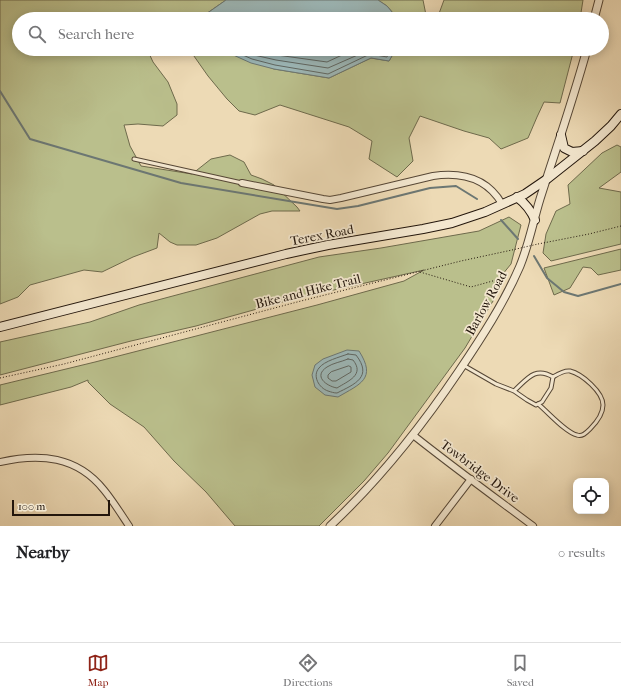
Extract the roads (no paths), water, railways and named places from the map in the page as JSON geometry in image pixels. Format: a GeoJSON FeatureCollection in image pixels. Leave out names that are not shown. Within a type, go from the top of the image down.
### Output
{"type":"FeatureCollection","features":[{"type":"Feature","properties":{"kind":"main road","name":"Terex Road"},"geometry":{"type":"LineString","coordinates":[[0,327],[293,253],[328,245],[423,229],[470,217],[525,194],[547,179],[584,151],[611,126],[621,114]]}},
{"type":"Feature","properties":{"kind":"main road"},"geometry":{"type":"LineString","coordinates":[[561,136],[564,148],[572,152],[584,151]]}},
{"type":"Feature","properties":{"kind":"main road"},"geometry":{"type":"LineString","coordinates":[[517,197],[525,203],[535,220]]}},
{"type":"Feature","properties":{"kind":"street"},"geometry":{"type":"LineString","coordinates":[[596,12],[599,0]]}},
{"type":"Feature","properties":{"kind":"street","name":"Barlow Road"},"geometry":{"type":"LineString","coordinates":[[330,526],[363,493],[413,434],[463,365],[492,320],[508,291],[527,248],[585,56]]}},
{"type":"Feature","properties":{"kind":"street"},"geometry":{"type":"LineString","coordinates":[[242,183],[330,200],[444,174],[466,176],[479,182],[496,196],[502,204]]}},
{"type":"Feature","properties":{"kind":"street","name":"Towbridge Drive"},"geometry":{"type":"LineString","coordinates":[[413,434],[471,480],[534,526]]}},
{"type":"Feature","properties":{"kind":"street"},"geometry":{"type":"LineString","coordinates":[[0,462],[15,458],[38,457],[56,460],[74,466],[86,473],[104,489],[129,526]]}},
{"type":"Feature","properties":{"kind":"street"},"geometry":{"type":"LineString","coordinates":[[435,526],[471,480]]}},
{"type":"Feature","properties":{"kind":"lane"},"geometry":{"type":"LineString","coordinates":[[134,159],[242,183]]}},
{"type":"Feature","properties":{"kind":"lane"},"geometry":{"type":"LineString","coordinates":[[463,365],[496,384],[514,391],[536,405],[538,404],[569,432],[577,436],[584,435],[595,424],[601,413],[603,405],[600,396],[592,385],[578,375],[568,371],[561,372],[553,377],[550,388],[542,402],[538,404]]}},
{"type":"Feature","properties":{"kind":"lane"},"geometry":{"type":"LineString","coordinates":[[514,391],[536,372],[546,373],[553,377]]}},
{"type":"Feature","properties":{"kind":"water"},"geometry":{"type":"Polygon","coordinates":[[[226,0],[378,0],[387,6],[392,12],[209,12],[226,0]]]}},
{"type":"Feature","properties":{"kind":"water"},"geometry":{"type":"Polygon","coordinates":[[[236,56],[392,56],[389,61],[371,58],[329,78],[274,69],[251,63],[236,56]]]}},
{"type":"Feature","properties":{"kind":"water"},"geometry":{"type":"Polygon","coordinates":[[[347,350],[359,351],[366,368],[364,380],[338,397],[325,395],[315,387],[312,375],[315,365],[323,359],[347,350]]]}},
{"type":"Feature","properties":{"kind":"waterway"},"geometry":{"type":"LineString","coordinates":[[0,91],[30,139],[181,183],[337,209],[358,206],[430,188],[456,186],[477,199]]}},
{"type":"Feature","properties":{"kind":"waterway"},"geometry":{"type":"LineString","coordinates":[[501,220],[518,239]]}},
{"type":"Feature","properties":{"kind":"waterway"},"geometry":{"type":"LineString","coordinates":[[534,256],[547,278],[564,292],[578,296],[621,284]]}}]}
